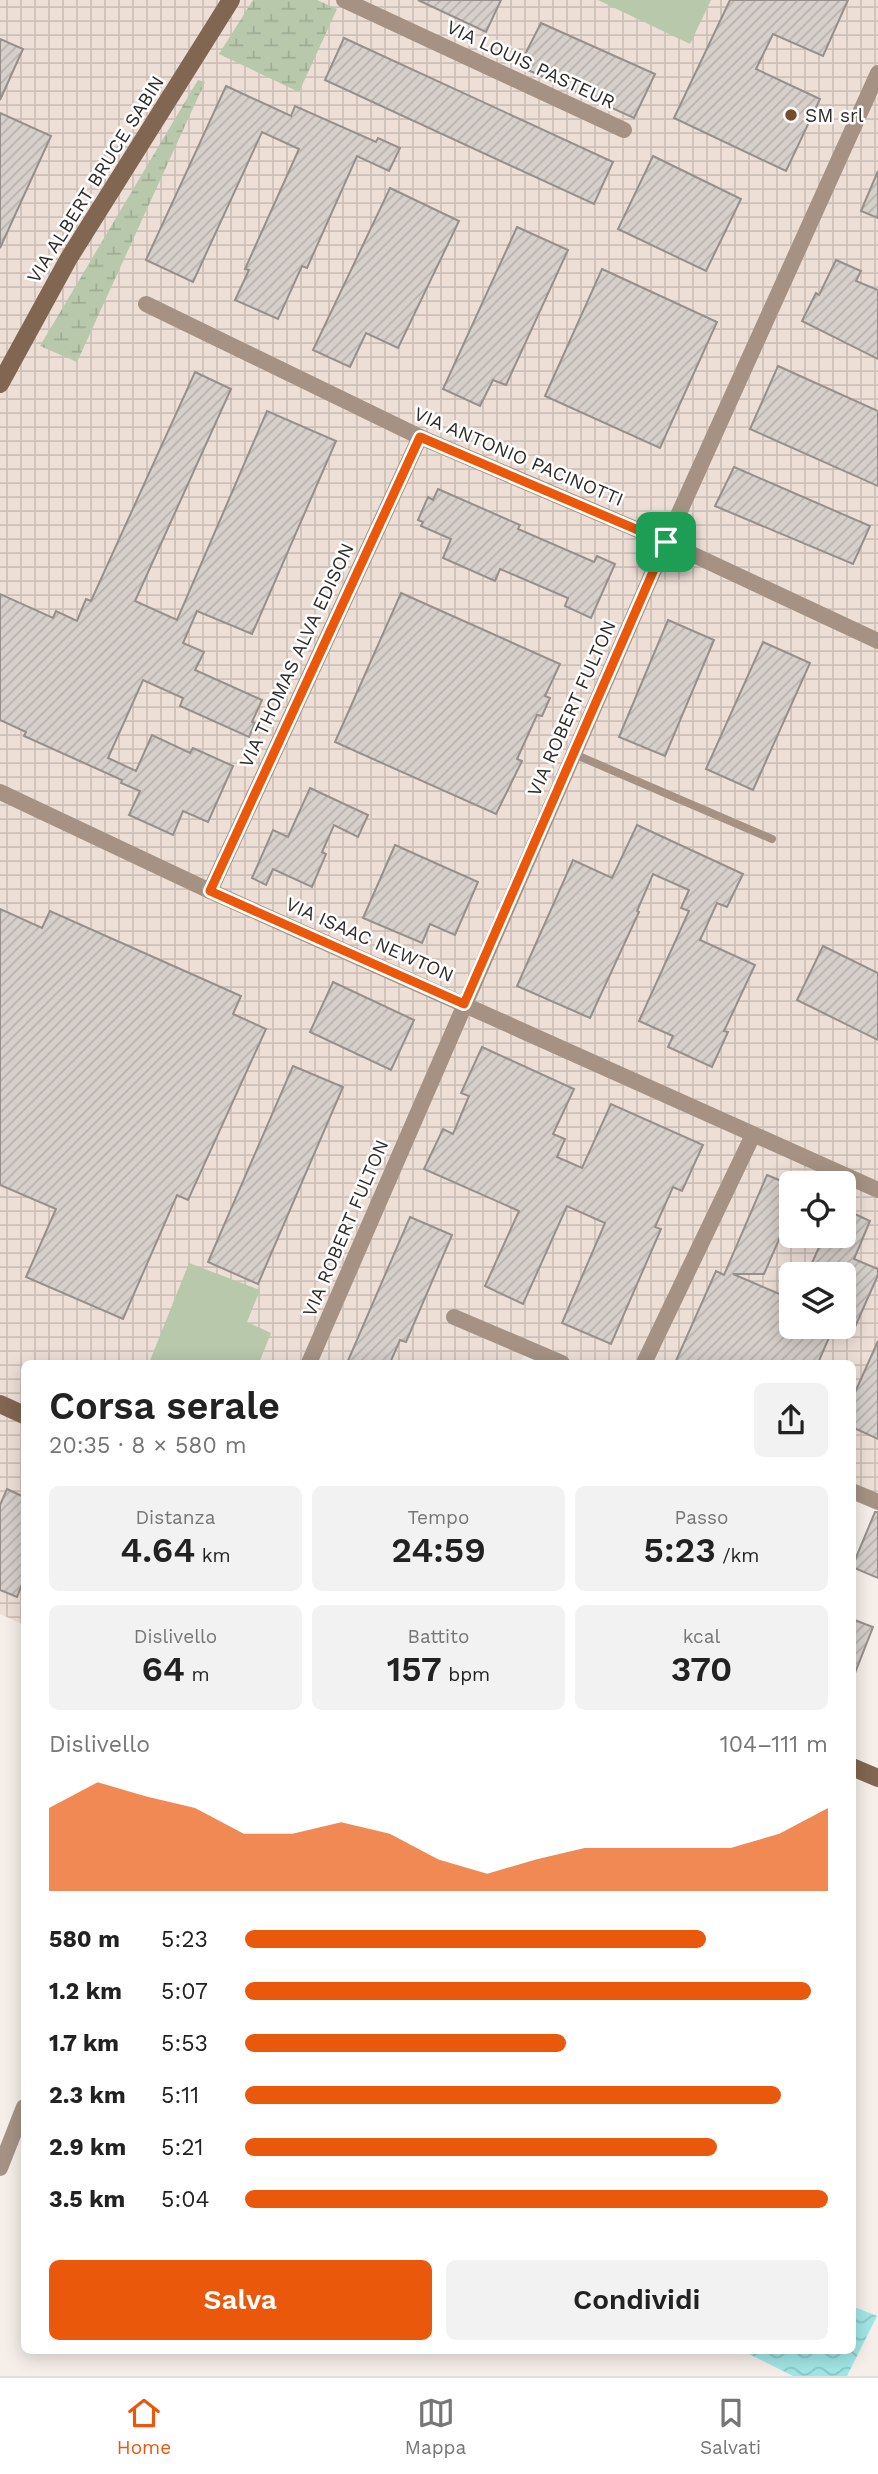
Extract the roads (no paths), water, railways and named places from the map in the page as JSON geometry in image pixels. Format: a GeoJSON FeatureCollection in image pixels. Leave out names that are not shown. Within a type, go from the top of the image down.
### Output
{"type":"FeatureCollection","features":[{"type":"Feature","properties":{"kind":"street","name":"VIA ALBERT BRUCE SABIN"},"geometry":{"type":"LineString","coordinates":[[0,384],[69,258],[232,0]]}},
{"type":"Feature","properties":{"kind":"street","name":"VIA LOUIS PASTEUR"},"geometry":{"type":"LineString","coordinates":[[344,0],[624,130]]}},
{"type":"Feature","properties":{"kind":"street","name":"VIA ROBERT FULTON"},"geometry":{"type":"LineString","coordinates":[[310,1360],[666,542],[878,73]]}},
{"type":"Feature","properties":{"kind":"street","name":"VIA ANTONIO PACINOTTI"},"geometry":{"type":"LineString","coordinates":[[146,304],[420,437],[666,542],[878,641]]}},
{"type":"Feature","properties":{"kind":"street","name":"VIA THOMAS ALVA EDISON"},"geometry":{"type":"LineString","coordinates":[[210,891],[420,437]]}},
{"type":"Feature","properties":{"kind":"street","name":"VIA ISAAC NEWTON"},"geometry":{"type":"LineString","coordinates":[[0,792],[210,891],[878,1190]]}},
{"type":"Feature","properties":{"kind":"street"},"geometry":{"type":"LineString","coordinates":[[645,1360],[753,1135]]}},
{"type":"Feature","properties":{"kind":"street"},"geometry":{"type":"LineString","coordinates":[[454,1317],[555,1360]]}},
{"type":"Feature","properties":{"kind":"street"},"geometry":{"type":"LineString","coordinates":[[0,1404],[21,1414]]}},
{"type":"Feature","properties":{"kind":"street"},"geometry":{"type":"LineString","coordinates":[[856,1493],[878,1502]]}},
{"type":"Feature","properties":{"kind":"street"},"geometry":{"type":"LineString","coordinates":[[856,1769],[878,1778]]}},
{"type":"Feature","properties":{"kind":"street"},"geometry":{"type":"LineString","coordinates":[[0,2168],[21,2115]]}},
{"type":"Feature","properties":{"kind":"lane"},"geometry":{"type":"LineString","coordinates":[[574,754],[772,839]]}},
{"type":"Feature","properties":{"kind":"water"},"geometry":{"type":"Polygon","coordinates":[[[856,2308],[877,2316],[847,2376],[793,2376],[749,2354],[856,2354],[856,2308]]]}},
{"type":"Feature","properties":{"kind":"place","name":"SM srl"},"geometry":{"type":"Point","coordinates":[791,115]}}]}
